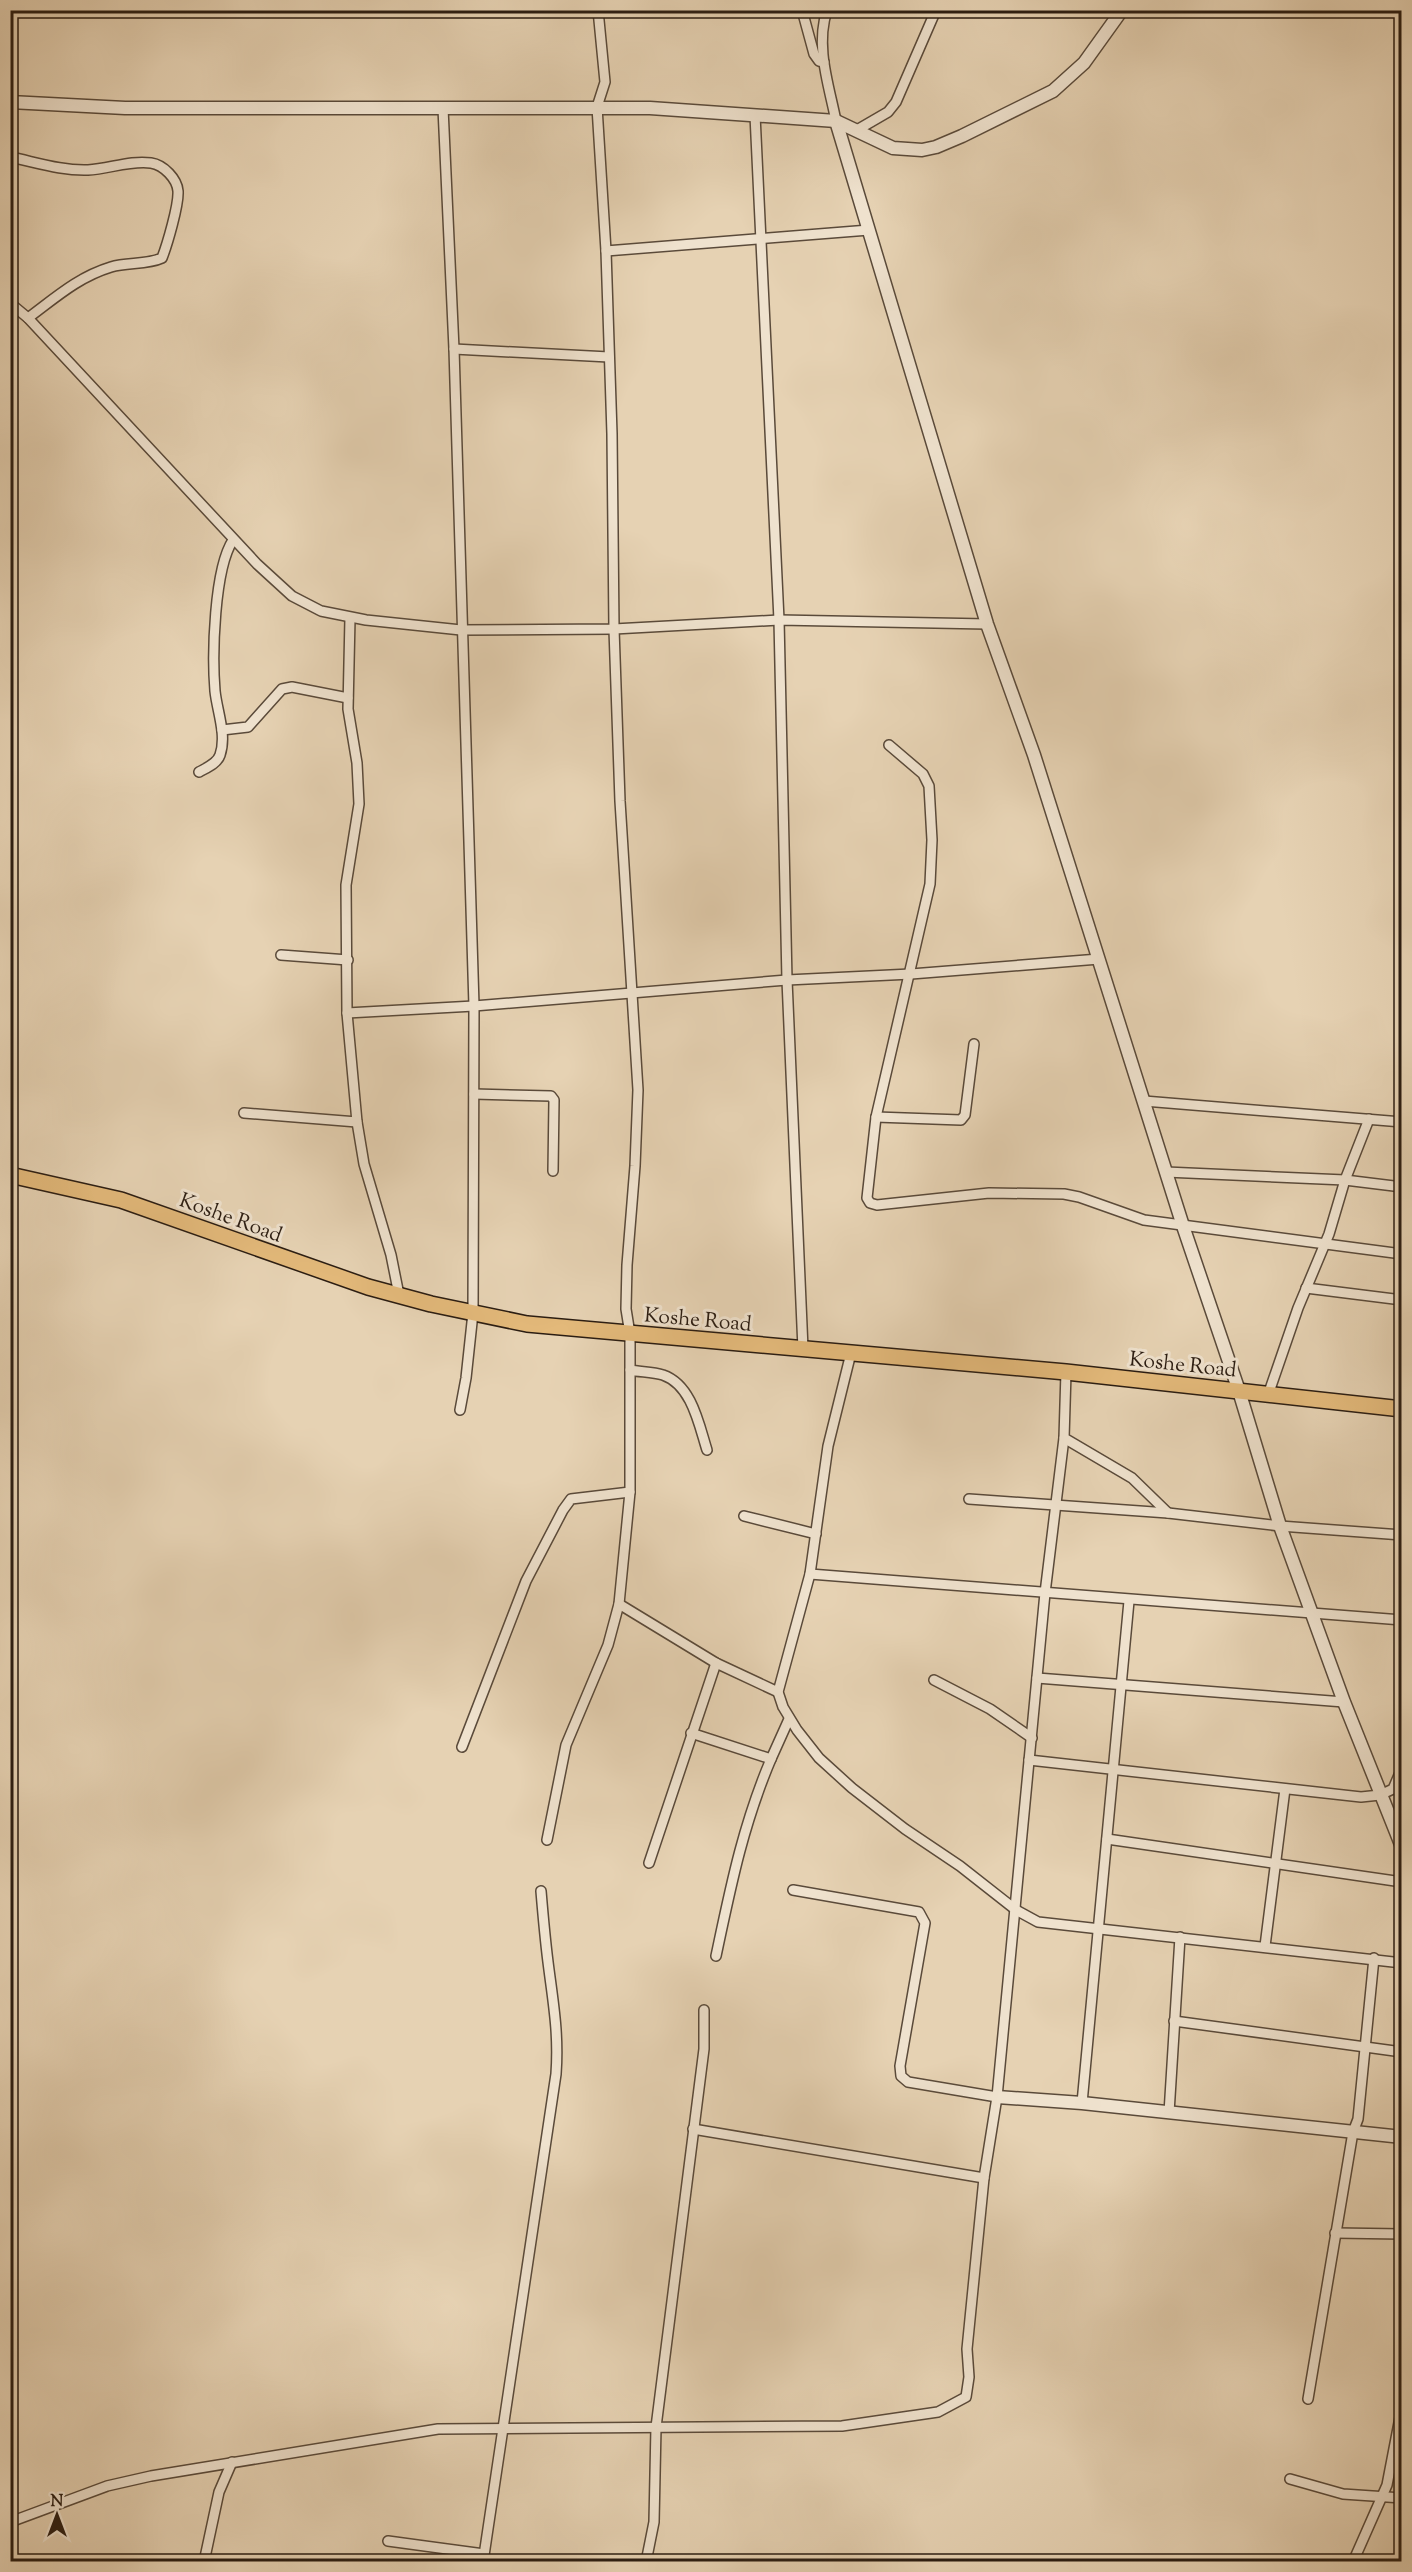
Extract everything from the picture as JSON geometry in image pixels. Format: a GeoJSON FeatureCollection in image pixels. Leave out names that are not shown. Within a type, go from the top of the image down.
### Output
{"type":"FeatureCollection","features":[{"type":"Feature","properties":{"kind":"main road","name":"Koshe Road"},"geometry":{"type":"LineString","coordinates":[[10,1175],[121,1200],[270,1254],[399,1295],[527,1324],[1066,1372],[1401,1409]]}},
{"type":"Feature","properties":{"kind":"street"},"geometry":{"type":"LineString","coordinates":[[547,1840],[566,1745],[608,1646],[619,1604],[630,1492],[630,1334],[626,1309],[638,1090],[631,993],[614,629],[606,251],[597,107],[605,82],[598,10]]}},
{"type":"Feature","properties":{"kind":"street"},"geometry":{"type":"LineString","coordinates":[[802,10],[814,54],[819,61],[824,62]]}},
{"type":"Feature","properties":{"kind":"street"},"geometry":{"type":"LineString","coordinates":[[827,10],[822,36],[824,62],[836,121],[987,624],[1034,755],[1183,1226],[1239,1391],[1280,1526],[1344,1702],[1401,1847]]}},
{"type":"Feature","properties":{"kind":"street"},"geometry":{"type":"LineString","coordinates":[[857,130],[888,111],[896,102],[936,10]]}},
{"type":"Feature","properties":{"kind":"street"},"geometry":{"type":"LineString","coordinates":[[10,102],[125,108],[597,107],[755,115],[836,121],[879,143],[909,150],[936,147],[962,136],[1009,115],[1060,86],[1084,63],[1122,10]]}},
{"type":"Feature","properties":{"kind":"street"},"geometry":{"type":"LineString","coordinates":[[443,108],[454,349],[474,1006],[473,1313],[460,1410]]}},
{"type":"Feature","properties":{"kind":"street"},"geometry":{"type":"LineString","coordinates":[[755,115],[779,620],[787,980],[803,1349]]}},
{"type":"Feature","properties":{"kind":"street"},"geometry":{"type":"LineString","coordinates":[[10,157],[76,170],[104,169],[130,163],[153,163],[164,169],[175,180],[178,192],[162,258],[156,261],[125,263],[85,276],[28,318]]}},
{"type":"Feature","properties":{"kind":"street"},"geometry":{"type":"LineString","coordinates":[[606,251],[869,230]]}},
{"type":"Feature","properties":{"kind":"street"},"geometry":{"type":"LineString","coordinates":[[10,303],[28,318],[233,540],[292,596],[321,611],[350,618],[461,630],[614,629],[779,620],[987,624]]}},
{"type":"Feature","properties":{"kind":"street"},"geometry":{"type":"LineString","coordinates":[[454,349],[609,357]]}},
{"type":"Feature","properties":{"kind":"street"},"geometry":{"type":"LineString","coordinates":[[199,772],[217,761],[220,756],[222,730],[214,676],[215,632],[223,563],[233,540]]}},
{"type":"Feature","properties":{"kind":"street"},"geometry":{"type":"LineString","coordinates":[[350,618],[348,698],[357,764],[359,804],[346,885],[347,1012],[357,1122],[364,1164],[391,1256],[399,1295]]}},
{"type":"Feature","properties":{"kind":"street"},"geometry":{"type":"LineString","coordinates":[[222,730],[248,727],[282,688],[292,687],[348,698]]}},
{"type":"Feature","properties":{"kind":"street"},"geometry":{"type":"LineString","coordinates":[[889,745],[923,774],[928,786],[932,864],[911,974],[876,1117],[867,1198],[870,1203],[877,1205],[989,1193],[1064,1194],[1144,1220],[1401,1254]]}},
{"type":"Feature","properties":{"kind":"street"},"geometry":{"type":"LineString","coordinates":[[281,955],[348,960]]}},
{"type":"Feature","properties":{"kind":"street"},"geometry":{"type":"LineString","coordinates":[[347,1012],[474,1006],[787,980],[911,974],[1099,959]]}},
{"type":"Feature","properties":{"kind":"street"},"geometry":{"type":"LineString","coordinates":[[876,1117],[961,1120],[965,1115],[974,1044]]}},
{"type":"Feature","properties":{"kind":"street"},"geometry":{"type":"LineString","coordinates":[[474,1094],[551,1096],[554,1100],[553,1170]]}},
{"type":"Feature","properties":{"kind":"street"},"geometry":{"type":"LineString","coordinates":[[1144,1101],[1401,1122]]}},
{"type":"Feature","properties":{"kind":"street"},"geometry":{"type":"LineString","coordinates":[[244,1113],[357,1122]]}},
{"type":"Feature","properties":{"kind":"street"},"geometry":{"type":"LineString","coordinates":[[1268,1395],[1369,1119]]}},
{"type":"Feature","properties":{"kind":"street"},"geometry":{"type":"LineString","coordinates":[[1166,1172],[1345,1180],[1401,1187]]}},
{"type":"Feature","properties":{"kind":"street"},"geometry":{"type":"LineString","coordinates":[[1306,1288],[1401,1300]]}},
{"type":"Feature","properties":{"kind":"street"},"geometry":{"type":"LineString","coordinates":[[851,1353],[828,1446],[810,1574],[778,1692],[789,1719],[819,1758],[852,1788],[905,1829],[960,1866],[1016,1910],[1038,1922],[1374,1958],[1401,1963]]}},
{"type":"Feature","properties":{"kind":"street"},"geometry":{"type":"LineString","coordinates":[[630,1370],[664,1376],[687,1395],[706,1450]]}},
{"type":"Feature","properties":{"kind":"street"},"geometry":{"type":"LineString","coordinates":[[10,2522],[107,2486],[180,2470],[438,2429],[842,2426],[938,2412],[966,2397],[969,2377],[968,2349],[984,2178],[997,2097],[1045,1593],[1064,1438],[1066,1372]]}},
{"type":"Feature","properties":{"kind":"street"},"geometry":{"type":"LineString","coordinates":[[1064,1438],[1132,1478],[1168,1513]]}},
{"type":"Feature","properties":{"kind":"street"},"geometry":{"type":"LineString","coordinates":[[462,1747],[526,1581],[563,1510],[571,1499],[630,1492]]}},
{"type":"Feature","properties":{"kind":"street"},"geometry":{"type":"LineString","coordinates":[[969,1499],[1168,1513],[1280,1526],[1401,1535]]}},
{"type":"Feature","properties":{"kind":"street"},"geometry":{"type":"LineString","coordinates":[[744,1516],[816,1534]]}},
{"type":"Feature","properties":{"kind":"street"},"geometry":{"type":"LineString","coordinates":[[810,1574],[1130,1601],[1401,1620]]}},
{"type":"Feature","properties":{"kind":"street"},"geometry":{"type":"LineString","coordinates":[[1082,2103],[1130,1601]]}},
{"type":"Feature","properties":{"kind":"street"},"geometry":{"type":"LineString","coordinates":[[619,1604],[716,1663],[778,1692]]}},
{"type":"Feature","properties":{"kind":"street"},"geometry":{"type":"LineString","coordinates":[[649,1863],[716,1663]]}},
{"type":"Feature","properties":{"kind":"street"},"geometry":{"type":"LineString","coordinates":[[1037,1678],[1344,1702]]}},
{"type":"Feature","properties":{"kind":"street"},"geometry":{"type":"LineString","coordinates":[[934,1680],[990,1709],[1032,1738]]}},
{"type":"Feature","properties":{"kind":"street"},"geometry":{"type":"LineString","coordinates":[[716,1956],[739,1851],[752,1805],[789,1719]]}},
{"type":"Feature","properties":{"kind":"street"},"geometry":{"type":"LineString","coordinates":[[691,1733],[771,1758]]}},
{"type":"Feature","properties":{"kind":"street"},"geometry":{"type":"LineString","coordinates":[[1029,1760],[1361,1797],[1380,1795],[1393,1789],[1401,1768]]}},
{"type":"Feature","properties":{"kind":"street"},"geometry":{"type":"LineString","coordinates":[[1265,1946],[1285,1790]]}},
{"type":"Feature","properties":{"kind":"street"},"geometry":{"type":"LineString","coordinates":[[1107,1839],[1401,1882]]}},
{"type":"Feature","properties":{"kind":"street"},"geometry":{"type":"LineString","coordinates":[[793,1890],[919,1912],[925,1923],[900,2066],[901,2076],[908,2082],[997,2097],[1082,2103],[1401,2137]]}},
{"type":"Feature","properties":{"kind":"street"},"geometry":{"type":"LineString","coordinates":[[388,2541],[483,2558],[504,2429],[558,2049],[555,2001],[548,1965],[541,1891]]}},
{"type":"Feature","properties":{"kind":"street"},"geometry":{"type":"LineString","coordinates":[[1169,2113],[1180,1937]]}},
{"type":"Feature","properties":{"kind":"street"},"geometry":{"type":"LineString","coordinates":[[1308,2399],[1353,2132],[1358,2119],[1374,1958]]}},
{"type":"Feature","properties":{"kind":"street"},"geometry":{"type":"LineString","coordinates":[[646,2562],[654,2522],[656,2427],[704,2049],[704,2010]]}},
{"type":"Feature","properties":{"kind":"street"},"geometry":{"type":"LineString","coordinates":[[1174,2021],[1401,2052]]}},
{"type":"Feature","properties":{"kind":"street"},"geometry":{"type":"LineString","coordinates":[[693,2129],[984,2178]]}},
{"type":"Feature","properties":{"kind":"street"},"geometry":{"type":"LineString","coordinates":[[1335,2234],[1401,2234]]}},
{"type":"Feature","properties":{"kind":"street"},"geometry":{"type":"LineString","coordinates":[[1353,2562],[1383,2497],[1391,2470],[1401,2407]]}},
{"type":"Feature","properties":{"kind":"street"},"geometry":{"type":"LineString","coordinates":[[204,2562],[219,2492],[232,2462]]}},
{"type":"Feature","properties":{"kind":"street"},"geometry":{"type":"LineString","coordinates":[[1290,2479],[1343,2493],[1401,2498]]}}]}
